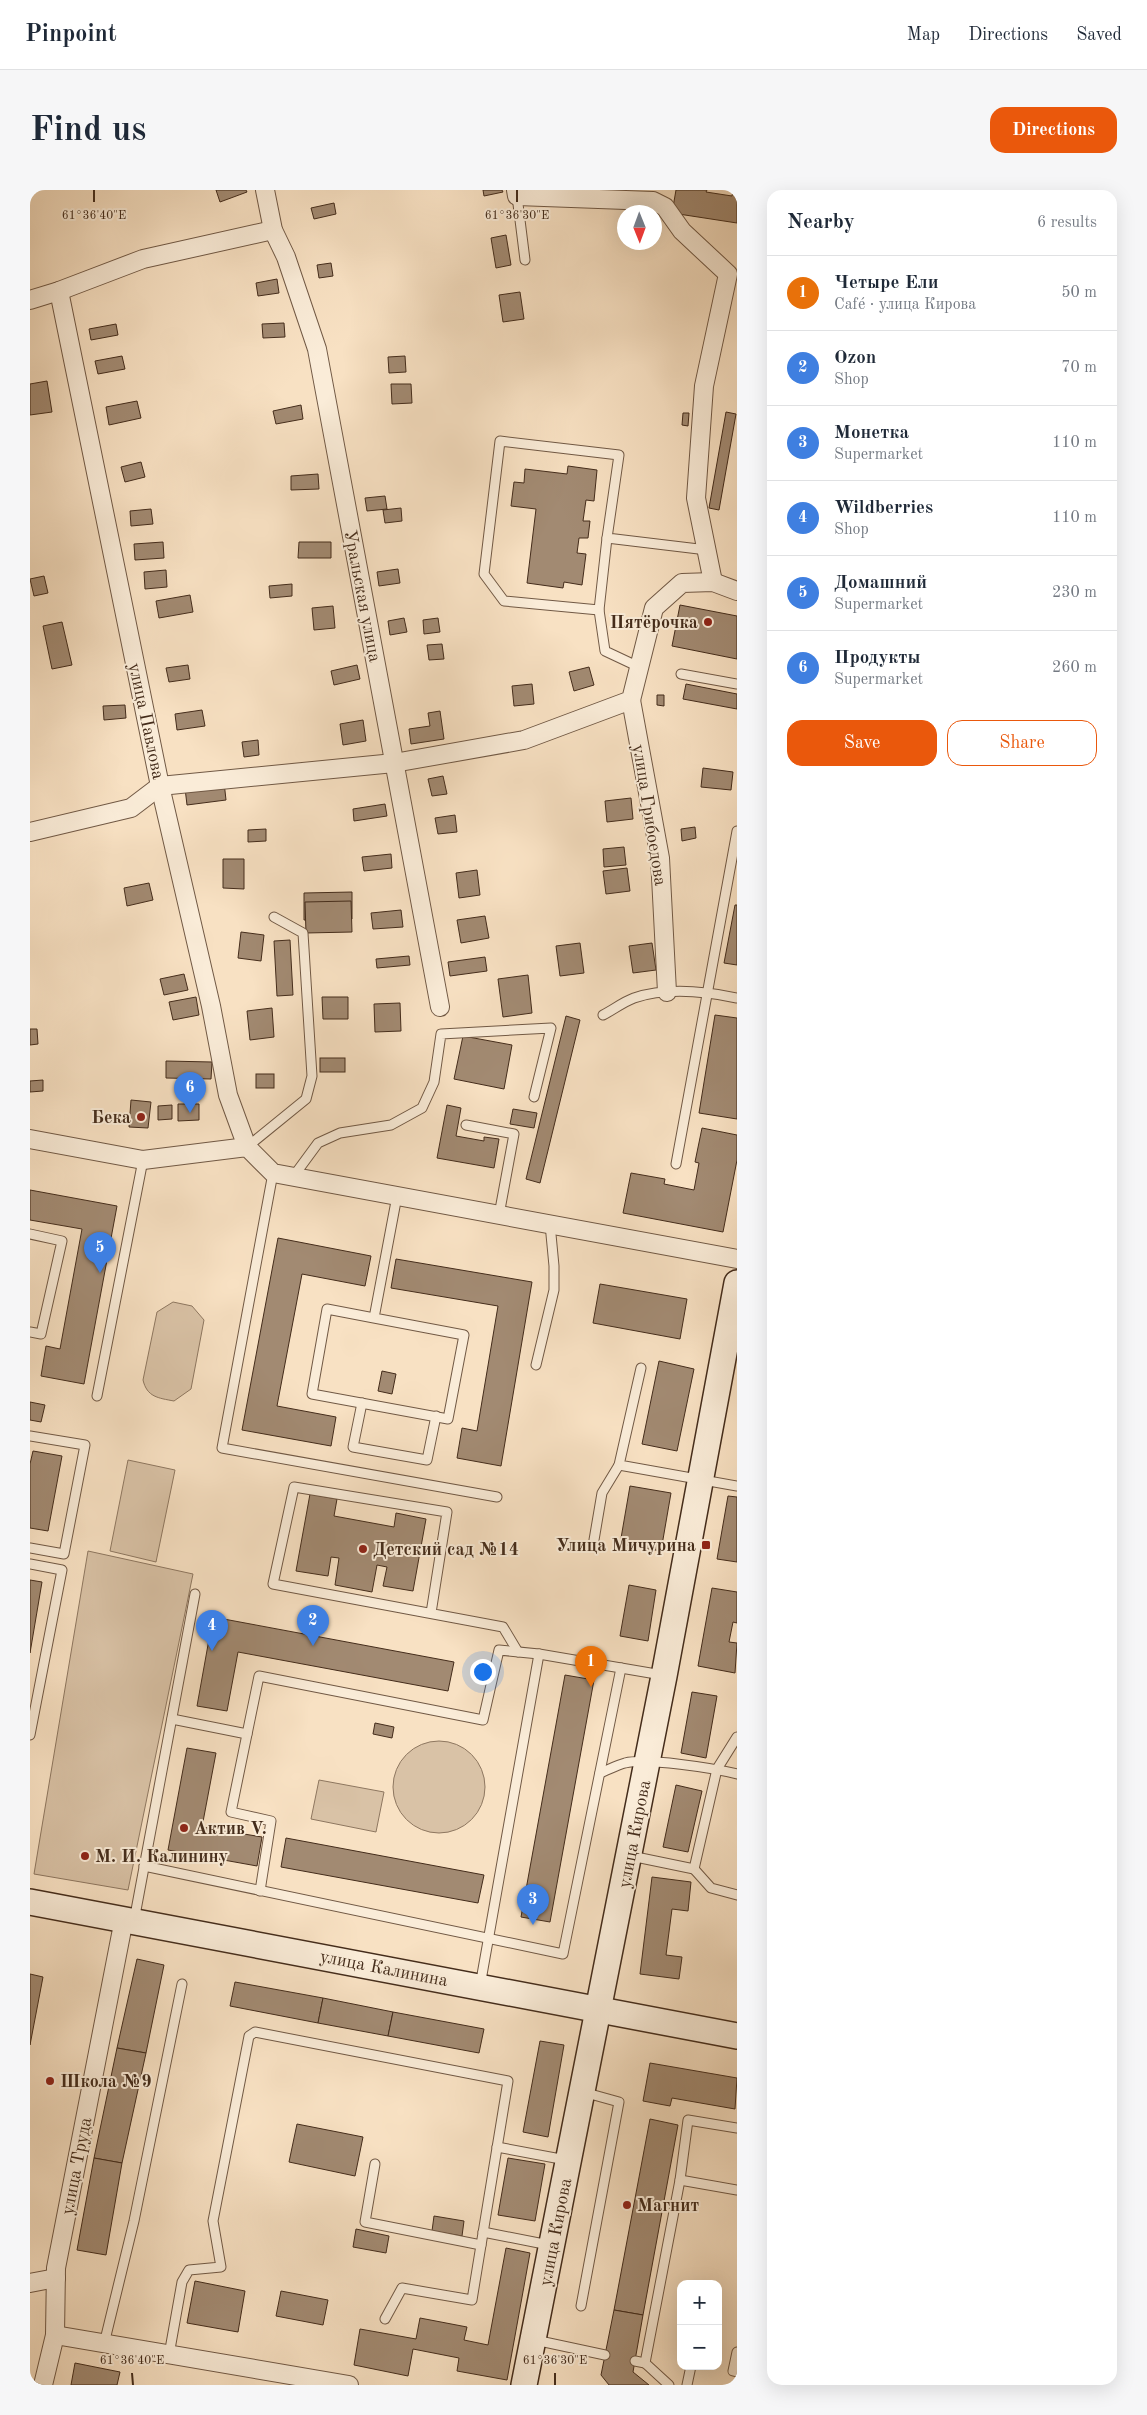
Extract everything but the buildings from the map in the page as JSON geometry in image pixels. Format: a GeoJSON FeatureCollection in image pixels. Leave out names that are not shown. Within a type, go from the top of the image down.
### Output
{"type":"FeatureCollection","features":[{"type":"Feature","properties":{"kind":"main road","name":"улица Кирова"},"geometry":{"type":"LineString","coordinates":[[524,2385],[648,1762],[737,1283]]}},
{"type":"Feature","properties":{"kind":"main road","name":"улица Калинина"},"geometry":{"type":"LineString","coordinates":[[30,1902],[737,2036]]}},
{"type":"Feature","properties":{"kind":"street","name":"Уральская улица"},"geometry":{"type":"LineString","coordinates":[[266,190],[273,230],[286,257],[317,349],[440,1007]]}},
{"type":"Feature","properties":{"kind":"street"},"geometry":{"type":"LineString","coordinates":[[517,193],[654,196],[665,207],[682,231],[728,274],[704,386],[696,498],[713,582]]}},
{"type":"Feature","properties":{"kind":"street"},"geometry":{"type":"LineString","coordinates":[[30,300],[143,259],[273,230]]}},
{"type":"Feature","properties":{"kind":"street","name":"улица Павлова"},"geometry":{"type":"LineString","coordinates":[[59,291],[160,786],[211,1006],[228,1095],[247,1147]]}},
{"type":"Feature","properties":{"kind":"street"},"geometry":{"type":"LineString","coordinates":[[30,832],[131,808],[160,786],[394,763],[524,740],[631,700],[654,608],[682,584],[713,582],[737,591]]}},
{"type":"Feature","properties":{"kind":"street","name":"улица Грибоедова"},"geometry":{"type":"LineString","coordinates":[[631,700],[660,858],[667,992]]}},
{"type":"Feature","properties":{"kind":"street"},"geometry":{"type":"LineString","coordinates":[[30,1139],[143,1160],[247,1147],[273,1173],[737,1259]]}},
{"type":"Feature","properties":{"kind":"street","name":"улица Труда"},"geometry":{"type":"LineString","coordinates":[[43,2385],[55,2335],[56,2278],[129,1920]]}},
{"type":"Feature","properties":{"kind":"street"},"geometry":{"type":"LineString","coordinates":[[30,2283],[56,2278]]}},
{"type":"Feature","properties":{"kind":"street"},"geometry":{"type":"LineString","coordinates":[[55,2335],[349,2385]]}},
{"type":"Feature","properties":{"kind":"lane"},"geometry":{"type":"LineString","coordinates":[[517,193],[525,260]]}},
{"type":"Feature","properties":{"kind":"lane"},"geometry":{"type":"LineString","coordinates":[[599,610],[504,601],[484,574],[500,441],[619,456],[599,610],[605,650],[639,667]]}},
{"type":"Feature","properties":{"kind":"lane"},"geometry":{"type":"LineString","coordinates":[[607,538],[707,550]]}},
{"type":"Feature","properties":{"kind":"lane"},"geometry":{"type":"LineString","coordinates":[[681,674],[737,684]]}},
{"type":"Feature","properties":{"kind":"lane"},"geometry":{"type":"LineString","coordinates":[[676,1164],[737,831]]}},
{"type":"Feature","properties":{"kind":"lane"},"geometry":{"type":"LineString","coordinates":[[247,1147],[306,1099],[312,1076],[303,933],[274,917]]}},
{"type":"Feature","properties":{"kind":"lane"},"geometry":{"type":"LineString","coordinates":[[603,1015],[633,999],[667,992],[709,992],[737,998]]}},
{"type":"Feature","properties":{"kind":"lane"},"geometry":{"type":"LineString","coordinates":[[293,1177],[318,1143],[340,1133],[391,1125],[422,1108],[434,1082],[441,1034],[550,1028],[534,1097]]}},
{"type":"Feature","properties":{"kind":"lane"},"geometry":{"type":"LineString","coordinates":[[466,1124],[514,1134],[499,1215]]}},
{"type":"Feature","properties":{"kind":"lane"},"geometry":{"type":"LineString","coordinates":[[97,1396],[143,1160]]}},
{"type":"Feature","properties":{"kind":"lane"},"geometry":{"type":"LineString","coordinates":[[273,1173],[222,1448],[497,1497]]}},
{"type":"Feature","properties":{"kind":"lane"},"geometry":{"type":"LineString","coordinates":[[374,1318],[396,1196]]}},
{"type":"Feature","properties":{"kind":"lane"},"geometry":{"type":"LineString","coordinates":[[536,1365],[554,1290],[550,1224]]}},
{"type":"Feature","properties":{"kind":"lane"},"geometry":{"type":"LineString","coordinates":[[30,1234],[62,1241],[41,1334],[30,1332]]}},
{"type":"Feature","properties":{"kind":"lane"},"geometry":{"type":"LineString","coordinates":[[327,1309],[374,1318],[464,1334],[448,1418],[312,1394],[327,1309]]}},
{"type":"Feature","properties":{"kind":"lane"},"geometry":{"type":"LineString","coordinates":[[594,1540],[602,1493],[619,1465],[641,1368]]}},
{"type":"Feature","properties":{"kind":"lane"},"geometry":{"type":"LineString","coordinates":[[362,1403],[353,1447],[427,1460],[436,1416]]}},
{"type":"Feature","properties":{"kind":"lane"},"geometry":{"type":"LineString","coordinates":[[30,1436],[85,1445],[64,1554],[30,1548]]}},
{"type":"Feature","properties":{"kind":"lane"},"geometry":{"type":"LineString","coordinates":[[619,1465],[737,1486]]}},
{"type":"Feature","properties":{"kind":"lane"},"geometry":{"type":"LineString","coordinates":[[431,1613],[447,1512],[294,1487],[273,1584],[503,1627],[518,1652]]}},
{"type":"Feature","properties":{"kind":"lane"},"geometry":{"type":"LineString","coordinates":[[30,1564],[62,1570],[30,1735]]}},
{"type":"Feature","properties":{"kind":"lane"},"geometry":{"type":"LineString","coordinates":[[129,1920],[144,1866],[195,1594]]}},
{"type":"Feature","properties":{"kind":"lane"},"geometry":{"type":"LineString","coordinates":[[260,1891],[271,1821],[232,1812],[259,1676],[483,1720],[499,1650],[539,1654],[664,1676]]}},
{"type":"Feature","properties":{"kind":"lane"},"geometry":{"type":"LineString","coordinates":[[480,1986],[539,1654]]}},
{"type":"Feature","properties":{"kind":"lane"},"geometry":{"type":"LineString","coordinates":[[144,1866],[563,1954],[621,1668]]}},
{"type":"Feature","properties":{"kind":"lane"},"geometry":{"type":"LineString","coordinates":[[172,1719],[247,1734]]}},
{"type":"Feature","properties":{"kind":"lane"},"geometry":{"type":"LineString","coordinates":[[694,1869],[717,1768],[737,1737]]}},
{"type":"Feature","properties":{"kind":"lane"},"geometry":{"type":"LineString","coordinates":[[600,1773],[626,1763],[648,1762],[717,1768],[737,1774]]}},
{"type":"Feature","properties":{"kind":"lane"},"geometry":{"type":"LineString","coordinates":[[629,1856],[694,1869],[711,1888],[737,1895]]}},
{"type":"Feature","properties":{"kind":"lane"},"geometry":{"type":"LineString","coordinates":[[104,2344],[134,2221],[182,1984]]}},
{"type":"Feature","properties":{"kind":"lane"},"geometry":{"type":"LineString","coordinates":[[169,2355],[182,2282],[189,2270],[221,2267],[213,2220],[249,2036],[255,2032],[508,2081],[472,2300],[402,2288],[385,2319]]}},
{"type":"Feature","properties":{"kind":"lane"},"geometry":{"type":"LineString","coordinates":[[581,2306],[618,2102],[583,2092]]}},
{"type":"Feature","properties":{"kind":"lane"},"geometry":{"type":"LineString","coordinates":[[645,2363],[680,2180],[688,2120],[737,2128]]}},
{"type":"Feature","properties":{"kind":"lane"},"geometry":{"type":"LineString","coordinates":[[497,2147],[569,2160]]}},
{"type":"Feature","properties":{"kind":"lane"},"geometry":{"type":"LineString","coordinates":[[376,2164],[365,2222],[481,2244]]}},
{"type":"Feature","properties":{"kind":"lane"},"geometry":{"type":"LineString","coordinates":[[680,2180],[737,2190]]}},
{"type":"Feature","properties":{"kind":"lane"},"geometry":{"type":"LineString","coordinates":[[483,2232],[552,2246]]}},
{"type":"Feature","properties":{"kind":"lane"},"geometry":{"type":"LineString","coordinates":[[533,2340],[605,2355]]}},
{"type":"Feature","properties":{"kind":"lane"},"geometry":{"type":"LineString","coordinates":[[737,2352],[733,2371],[737,2372]]}},
{"type":"Feature","properties":{"kind":"lane"},"geometry":{"type":"LineString","coordinates":[[635,2361],[645,2363],[669,2385]]}},
{"type":"Feature","properties":{"kind":"lane"},"geometry":{"type":"LineString","coordinates":[[687,2385],[690,2370]]}},
{"type":"Feature","properties":{"kind":"shaded area"},"geometry":{"type":"Polygon","coordinates":[[[173,1302],[192,1306],[204,1320],[191,1389],[174,1401],[154,1396],[147,1390],[143,1380],[157,1312],[173,1302]]]}},
{"type":"Feature","properties":{"kind":"shaded area"},"geometry":{"type":"Polygon","coordinates":[[[128,1460],[175,1470],[156,1562],[110,1551],[128,1460]]]}},
{"type":"Feature","properties":{"kind":"shaded area"},"geometry":{"type":"Polygon","coordinates":[[[88,1551],[193,1574],[128,1890],[34,1874],[88,1551]]]}},
{"type":"Feature","properties":{"kind":"shaded area"},"geometry":{"type":"Polygon","coordinates":[[[439,1741],[448,1742],[465,1749],[477,1761],[484,1778],[484,1796],[477,1813],[465,1825],[448,1832],[439,1833],[430,1832],[413,1825],[401,1813],[394,1796],[393,1787],[394,1778],[401,1761],[413,1749],[430,1742],[439,1741]]]}},
{"type":"Feature","properties":{"kind":"shaded area"},"geometry":{"type":"Polygon","coordinates":[[[319,1780],[384,1792],[376,1832],[311,1819],[319,1780]]]}},
{"type":"Feature","properties":{"kind":"place","name":"Пятёрочка"},"geometry":{"type":"Point","coordinates":[708,622]}},
{"type":"Feature","properties":{"kind":"place","name":"Продукты"},"geometry":{"type":"Point","coordinates":[190,1113]}},
{"type":"Feature","properties":{"kind":"place","name":"Бека"},"geometry":{"type":"Point","coordinates":[141,1117]}},
{"type":"Feature","properties":{"kind":"place","name":"Домашний"},"geometry":{"type":"Point","coordinates":[100,1273]}},
{"type":"Feature","properties":{"kind":"place","name":"Улица Мичурина"},"geometry":{"type":"Point","coordinates":[706,1545]}},
{"type":"Feature","properties":{"kind":"place","name":"Детский сад №14"},"geometry":{"type":"Point","coordinates":[363,1549]}},
{"type":"Feature","properties":{"kind":"place","name":"Ozon"},"geometry":{"type":"Point","coordinates":[313,1646]}},
{"type":"Feature","properties":{"kind":"place","name":"Wildberries"},"geometry":{"type":"Point","coordinates":[212,1651]}},
{"type":"Feature","properties":{"kind":"place","name":"Четыре Ели"},"geometry":{"type":"Point","coordinates":[591,1687]}},
{"type":"Feature","properties":{"kind":"place","name":"Актив V."},"geometry":{"type":"Point","coordinates":[184,1828]}},
{"type":"Feature","properties":{"kind":"place","name":"М. И. Калинину"},"geometry":{"type":"Point","coordinates":[85,1856]}},
{"type":"Feature","properties":{"kind":"place","name":"Монетка"},"geometry":{"type":"Point","coordinates":[533,1925]}},
{"type":"Feature","properties":{"kind":"place","name":"Школа №9"},"geometry":{"type":"Point","coordinates":[50,2081]}},
{"type":"Feature","properties":{"kind":"place","name":"Магнит"},"geometry":{"type":"Point","coordinates":[627,2205]}}]}
